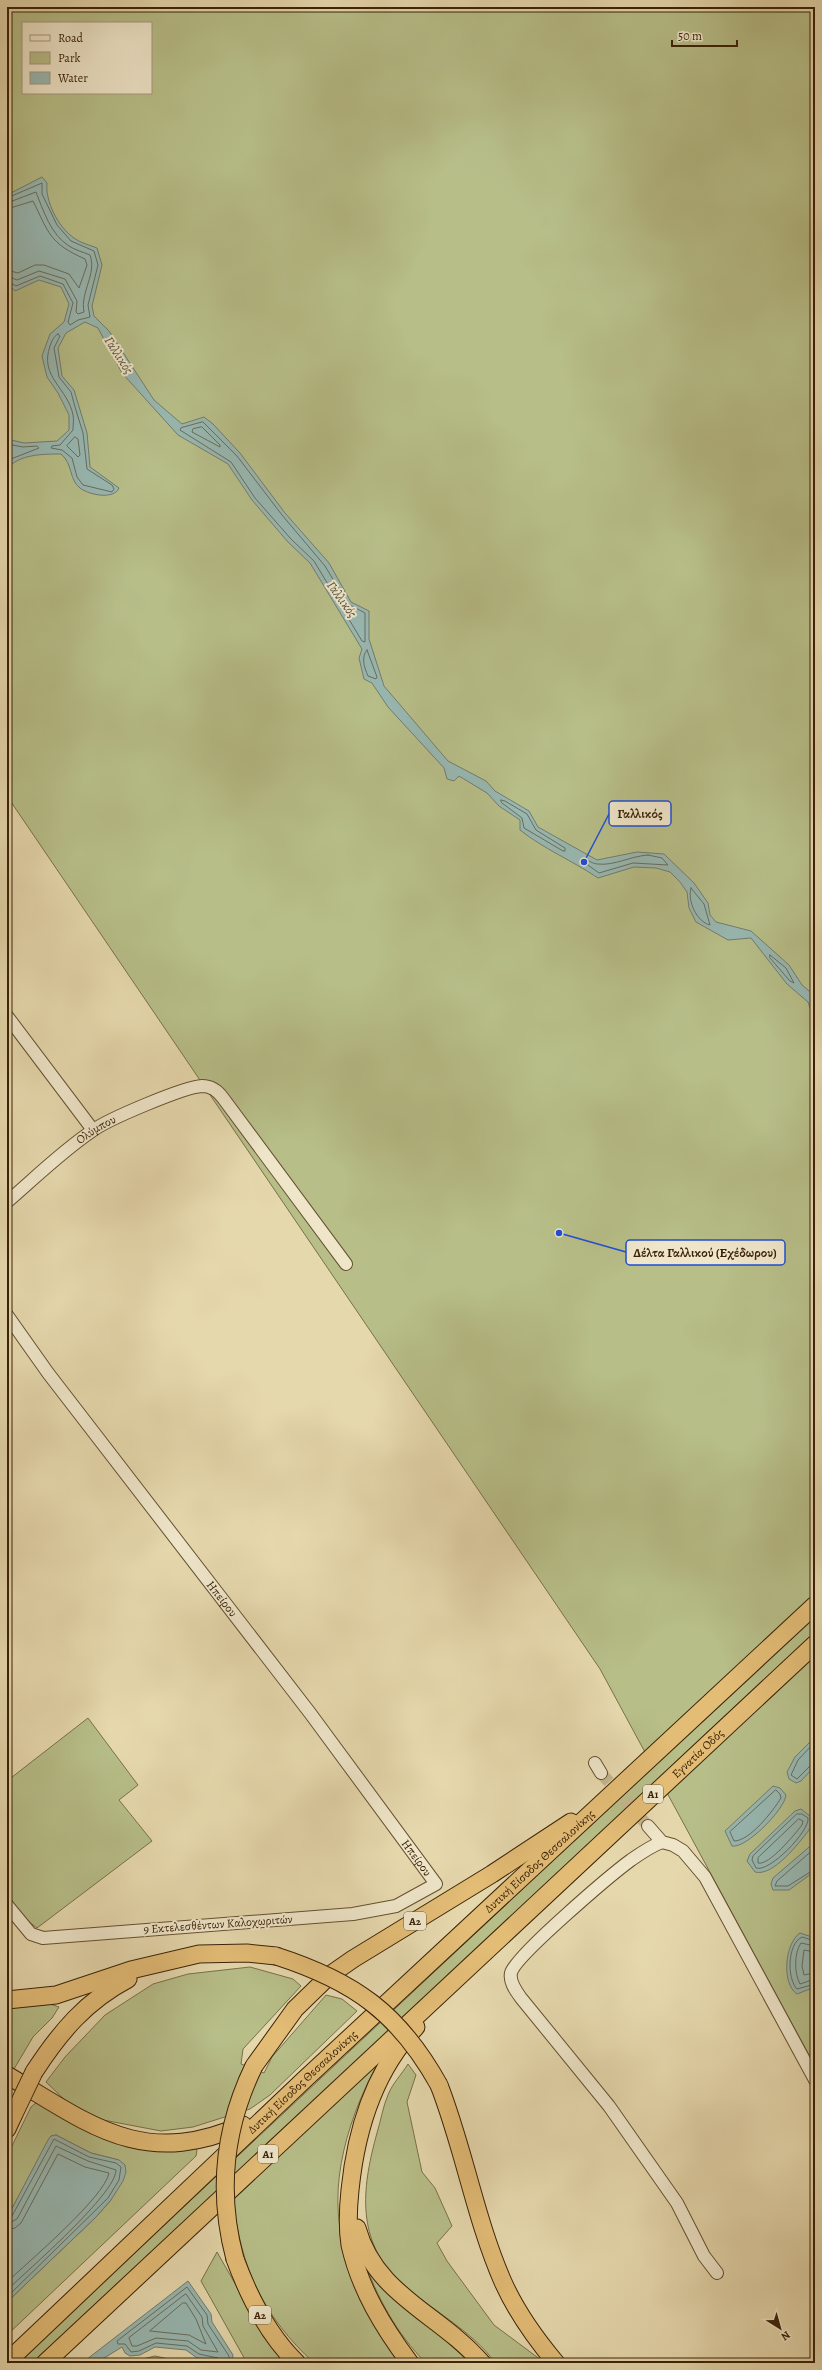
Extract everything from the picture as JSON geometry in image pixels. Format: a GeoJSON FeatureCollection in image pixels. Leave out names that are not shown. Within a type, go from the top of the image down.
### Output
{"type":"FeatureCollection","features":[{"type":"Feature","properties":{"kind":"highway","name":"Α1"},"geometry":{"type":"LineString","coordinates":[[600,1805],[815,1605]]}},
{"type":"Feature","properties":{"kind":"highway","name":"Εγνατία Οδός"},"geometry":{"type":"LineString","coordinates":[[492,1944],[815,1644]]}},
{"type":"Feature","properties":{"kind":"highway","name":"Α2"},"geometry":{"type":"LineString","coordinates":[[297,2363],[264,2322],[252,2300],[235,2259],[226,2220],[224,2192],[225,2163],[235,2110],[254,2066],[295,2009],[330,1976],[353,1958],[492,1874],[562,1826],[600,1805]]}},
{"type":"Feature","properties":{"kind":"highway","name":"Δυτική Είσοδος Θεσσαλονίκης"},"geometry":{"type":"LineString","coordinates":[[7,2362],[304,2080],[600,1805]]}},
{"type":"Feature","properties":{"kind":"highway","name":"Α1"},"geometry":{"type":"LineString","coordinates":[[44,2363],[492,1944]]}},
{"type":"Feature","properties":{"kind":"highway"},"geometry":{"type":"LineString","coordinates":[[410,2363],[369,2301],[360,2280],[350,2245],[347,2218],[355,2147],[371,2098],[390,2064],[414,2029],[463,1980],[492,1944]]}},
{"type":"Feature","properties":{"kind":"highway"},"geometry":{"type":"LineString","coordinates":[[7,2000],[56,1995],[131,1970],[153,1966],[180,1958],[221,1953],[247,1953],[276,1956],[322,1972],[355,1990],[378,2007],[412,2042],[439,2085],[450,2113],[483,2229],[503,2281],[517,2309],[556,2363]]}},
{"type":"Feature","properties":{"kind":"highway"},"geometry":{"type":"LineString","coordinates":[[10,2122],[34,2072],[62,2031],[84,2010],[114,1986],[153,1966]]}},
{"type":"Feature","properties":{"kind":"highway"},"geometry":{"type":"LineString","coordinates":[[7,2075],[103,2131],[122,2137],[157,2143],[195,2141],[228,2132],[262,2114],[304,2080]]}},
{"type":"Feature","properties":{"kind":"highway"},"geometry":{"type":"LineString","coordinates":[[350,2196],[360,2236],[374,2267],[389,2285],[452,2334],[482,2363]]}},
{"type":"Feature","properties":{"kind":"street"},"geometry":{"type":"LineString","coordinates":[[7,1016],[93,1130]]}},
{"type":"Feature","properties":{"kind":"street","name":"Ολύμπου"},"geometry":{"type":"LineString","coordinates":[[7,1202],[68,1148],[93,1130],[134,1110],[202,1086],[218,1092],[346,1264]]}},
{"type":"Feature","properties":{"kind":"street","name":"Ηπείρου"},"geometry":{"type":"LineString","coordinates":[[7,1315],[48,1373],[310,1713],[436,1884]]}},
{"type":"Feature","properties":{"kind":"street"},"geometry":{"type":"LineString","coordinates":[[648,1826],[662,1842],[673,1845],[683,1852],[705,1877],[815,2080]]}},
{"type":"Feature","properties":{"kind":"street"},"geometry":{"type":"LineString","coordinates":[[662,1842],[652,1846],[630,1861],[547,1932],[516,1964],[512,1972],[511,1980],[521,1998],[609,2106],[650,2164],[677,2203],[704,2256],[717,2273]]}},
{"type":"Feature","properties":{"kind":"street","name":"9 Εκτελεσθέντων Καλοχωριτών"},"geometry":{"type":"LineString","coordinates":[[7,1905],[31,1934],[43,1938],[353,1914],[396,1906],[436,1884]]}},
{"type":"Feature","properties":{"kind":"green space"},"geometry":{"type":"Polygon","coordinates":[[[7,7],[815,7],[815,2066],[660,1780],[35,2363],[17,2363],[653,1767],[600,1669],[7,796],[7,7]]]}},
{"type":"Feature","properties":{"kind":"green space"},"geometry":{"type":"Polygon","coordinates":[[[88,1718],[138,1785],[119,1800],[152,1841],[37,1928],[23,1917],[7,1896],[7,1781],[88,1718]]]}},
{"type":"Feature","properties":{"kind":"green space"},"geometry":{"type":"Polygon","coordinates":[[[250,1967],[293,1979],[301,1986],[243,2049],[241,2064],[264,2073],[272,2057],[326,1995],[342,1999],[357,2011],[270,2095],[250,2109],[193,2127],[161,2131],[103,2120],[69,2104],[46,2082],[65,2057],[105,2015],[153,1984],[188,1974],[250,1967]]]}},
{"type":"Feature","properties":{"kind":"green space"},"geometry":{"type":"Polygon","coordinates":[[[50,2004],[59,2007],[52,2018],[33,2037],[14,2069],[7,2066],[7,2008],[50,2004]]]}},
{"type":"Feature","properties":{"kind":"green space"},"geometry":{"type":"Polygon","coordinates":[[[387,2047],[364,2090],[347,2138],[341,2163],[338,2189],[338,2214],[345,2247],[404,2363],[314,2363],[281,2327],[268,2309],[257,2289],[242,2248],[233,2200],[387,2047]]]}},
{"type":"Feature","properties":{"kind":"green space"},"geometry":{"type":"Polygon","coordinates":[[[408,2064],[416,2075],[407,2102],[422,2172],[435,2188],[452,2226],[437,2243],[447,2261],[494,2325],[545,2363],[495,2363],[475,2340],[396,2278],[383,2262],[374,2245],[368,2227],[366,2209],[368,2171],[386,2099],[392,2087],[408,2064]]]}},
{"type":"Feature","properties":{"kind":"green space"},"geometry":{"type":"Polygon","coordinates":[[[37,2102],[99,2135],[194,2146],[197,2150],[196,2156],[7,2335],[7,2302],[96,2217],[111,2200],[119,2160],[91,2153],[56,2135],[51,2136],[7,2218],[7,2156],[31,2107],[37,2102]]]}},
{"type":"Feature","properties":{"kind":"green space"},"geometry":{"type":"Polygon","coordinates":[[[217,2252],[261,2329],[289,2363],[247,2363],[201,2281],[217,2252]]]}},
{"type":"Feature","properties":{"kind":"green space"},"geometry":{"type":"Polygon","coordinates":[[[363,2258],[477,2363],[426,2363],[405,2339],[388,2314],[363,2258]]]}},
{"type":"Feature","properties":{"kind":"green space"},"geometry":{"type":"Polygon","coordinates":[[[155,2356],[187,2363],[126,2363],[155,2356]]]}},
{"type":"Feature","properties":{"kind":"water"},"geometry":{"type":"Polygon","coordinates":[[[42,177],[47,183],[50,205],[58,221],[76,240],[97,248],[102,265],[92,306],[94,316],[109,331],[154,400],[182,424],[204,417],[213,424],[240,453],[285,513],[329,563],[351,602],[369,611],[369,639],[384,686],[448,761],[486,781],[495,791],[529,811],[538,827],[597,860],[637,852],[664,854],[694,883],[708,903],[710,915],[716,922],[751,931],[789,965],[802,985],[815,996],[815,1022],[808,1002],[787,984],[751,938],[728,940],[696,922],[689,908],[687,892],[670,872],[656,868],[634,867],[598,878],[529,837],[520,830],[520,820],[499,806],[487,793],[459,776],[454,781],[447,779],[444,768],[388,707],[372,683],[364,679],[359,658],[362,649],[310,563],[288,542],[252,500],[228,464],[178,435],[122,373],[98,328],[85,322],[66,333],[58,348],[62,376],[74,390],[87,433],[90,467],[119,488],[116,492],[107,495],[84,491],[74,481],[67,462],[61,454],[32,456],[18,460],[7,469],[7,439],[24,443],[57,441],[69,430],[69,415],[58,393],[47,377],[42,356],[50,334],[64,322],[69,304],[61,287],[39,280],[15,291],[7,283],[7,195],[42,177]]]}},
{"type":"Feature","properties":{"kind":"water"},"geometry":{"type":"Polygon","coordinates":[[[815,1737],[815,1766],[801,1781],[796,1783],[789,1779],[787,1772],[795,1757],[815,1737]]]}},
{"type":"Feature","properties":{"kind":"water"},"geometry":{"type":"Polygon","coordinates":[[[773,1786],[780,1788],[786,1795],[779,1809],[755,1835],[738,1845],[732,1846],[725,1831],[773,1786]]]}},
{"type":"Feature","properties":{"kind":"water"},"geometry":{"type":"Polygon","coordinates":[[[801,1809],[811,1817],[812,1825],[809,1830],[785,1858],[770,1869],[762,1872],[755,1872],[747,1861],[750,1854],[795,1811],[801,1809]]]}},
{"type":"Feature","properties":{"kind":"water"},"geometry":{"type":"Polygon","coordinates":[[[815,1842],[815,1871],[789,1890],[773,1890],[771,1884],[773,1878],[815,1842]]]}},
{"type":"Feature","properties":{"kind":"water"},"geometry":{"type":"Polygon","coordinates":[[[800,1933],[815,1938],[815,1987],[797,1994],[792,1989],[789,1981],[787,1963],[791,1945],[800,1933]]]}},
{"type":"Feature","properties":{"kind":"water"},"geometry":{"type":"Polygon","coordinates":[[[56,2135],[91,2153],[119,2160],[125,2165],[126,2172],[123,2181],[111,2200],[96,2217],[7,2302],[7,2218],[48,2140],[51,2136],[56,2135]]]}},
{"type":"Feature","properties":{"kind":"water"},"geometry":{"type":"Polygon","coordinates":[[[188,2281],[211,2314],[212,2322],[233,2355],[232,2361],[228,2363],[197,2358],[186,2350],[155,2347],[140,2355],[130,2356],[125,2353],[122,2347],[96,2363],[82,2363],[188,2281]]]}},
{"type":"Feature","properties":{"kind":"tunnel"},"geometry":{"type":"LineString","coordinates":[[601,1773],[648,1826]]}},
{"type":"Feature","properties":{"kind":"place","name":"Γαλλικός"},"geometry":{"type":"Point","coordinates":[584,862]}},
{"type":"Feature","properties":{"kind":"place","name":"Δέλτα Γαλλικού (Εχέδωρου)"},"geometry":{"type":"Point","coordinates":[559,1233]}}]}
